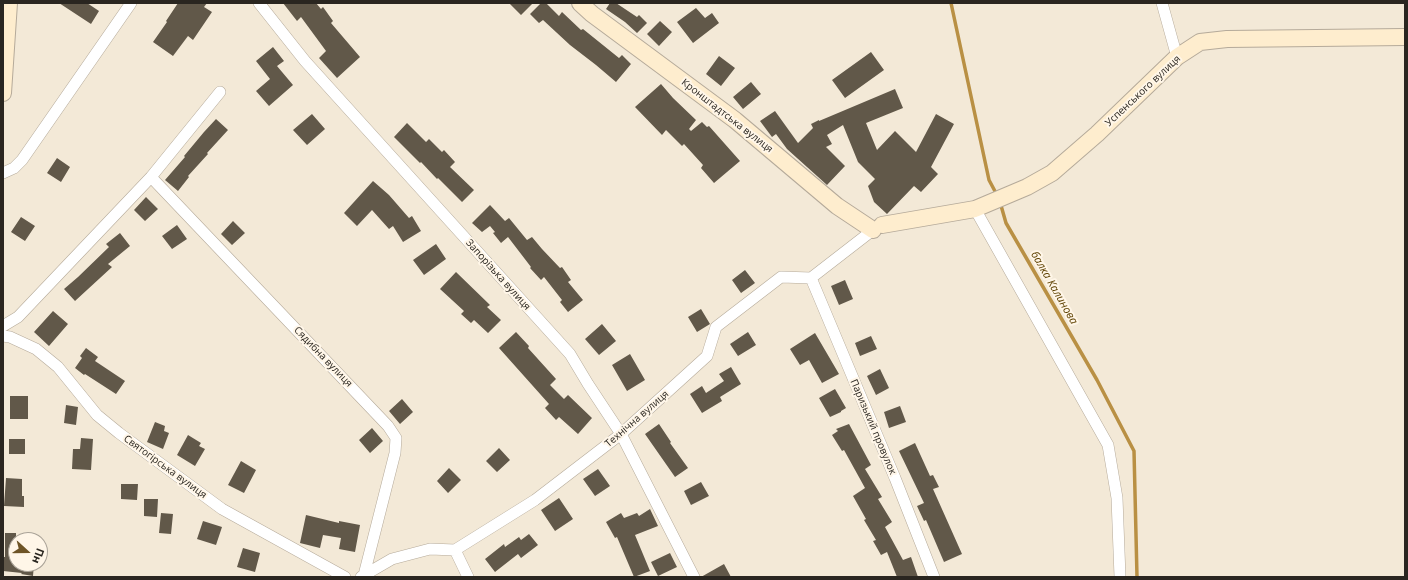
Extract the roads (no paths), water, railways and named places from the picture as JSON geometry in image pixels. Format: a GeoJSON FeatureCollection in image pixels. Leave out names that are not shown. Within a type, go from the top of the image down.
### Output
{"type":"FeatureCollection","features":[{"type":"Feature","properties":{"kind":"street"},"geometry":{"type":"LineString","coordinates":[[3,92],[9,3]]}},
{"type":"Feature","properties":{"kind":"street"},"geometry":{"type":"LineString","coordinates":[[3,173],[14,168],[22,160],[131,3]]}},
{"type":"Feature","properties":{"kind":"street","name":"Запорізька вулиця"},"geometry":{"type":"LineString","coordinates":[[259,3],[305,61],[570,354],[621,434],[694,577]]}},
{"type":"Feature","properties":{"kind":"street","name":"Кронштадтська вулиця"},"geometry":{"type":"LineString","coordinates":[[580,3],[592,14],[735,120],[837,206],[877,227]]}},
{"type":"Feature","properties":{"kind":"street"},"geometry":{"type":"LineString","coordinates":[[1162,3],[1177,57]]}},
{"type":"Feature","properties":{"kind":"street","name":"Успенського вулиця"},"geometry":{"type":"LineString","coordinates":[[877,227],[975,209],[1027,187],[1052,173],[1097,134],[1177,57],[1200,42],[1227,39],[1405,37]]}},
{"type":"Feature","properties":{"kind":"street"},"geometry":{"type":"LineString","coordinates":[[3,326],[18,317],[150,177],[220,92]]}},
{"type":"Feature","properties":{"kind":"street","name":"Сядибна вулиця"},"geometry":{"type":"LineString","coordinates":[[150,177],[388,426],[396,438],[395,452],[362,576]]}},
{"type":"Feature","properties":{"kind":"street"},"geometry":{"type":"LineString","coordinates":[[975,209],[1108,445],[1118,498],[1120,577]]}},
{"type":"Feature","properties":{"kind":"street"},"geometry":{"type":"LineString","coordinates":[[811,278],[877,227]]}},
{"type":"Feature","properties":{"kind":"street","name":"Технічна вулиця"},"geometry":{"type":"LineString","coordinates":[[455,550],[535,500],[621,434],[707,356],[716,327],[781,277],[811,278]]}},
{"type":"Feature","properties":{"kind":"street","name":"Паризький провулок"},"geometry":{"type":"LineString","coordinates":[[811,278],[895,478],[934,577]]}},
{"type":"Feature","properties":{"kind":"street","name":"Святогірська вулиця"},"geometry":{"type":"LineString","coordinates":[[3,336],[10,337],[36,350],[58,367],[97,415],[222,509],[345,577]]}},
{"type":"Feature","properties":{"kind":"street"},"geometry":{"type":"LineString","coordinates":[[362,576],[392,559],[430,549],[455,550],[468,577]]}},
{"type":"Feature","properties":{"kind":"waterway","name":"балка Калинова"},"geometry":{"type":"LineString","coordinates":[[951,3],[989,180],[997,195]]}},
{"type":"Feature","properties":{"kind":"waterway","name":"балка Калинова"},"geometry":{"type":"LineString","coordinates":[[1000,202],[1006,223],[1097,380],[1134,451],[1137,577]]}}]}
